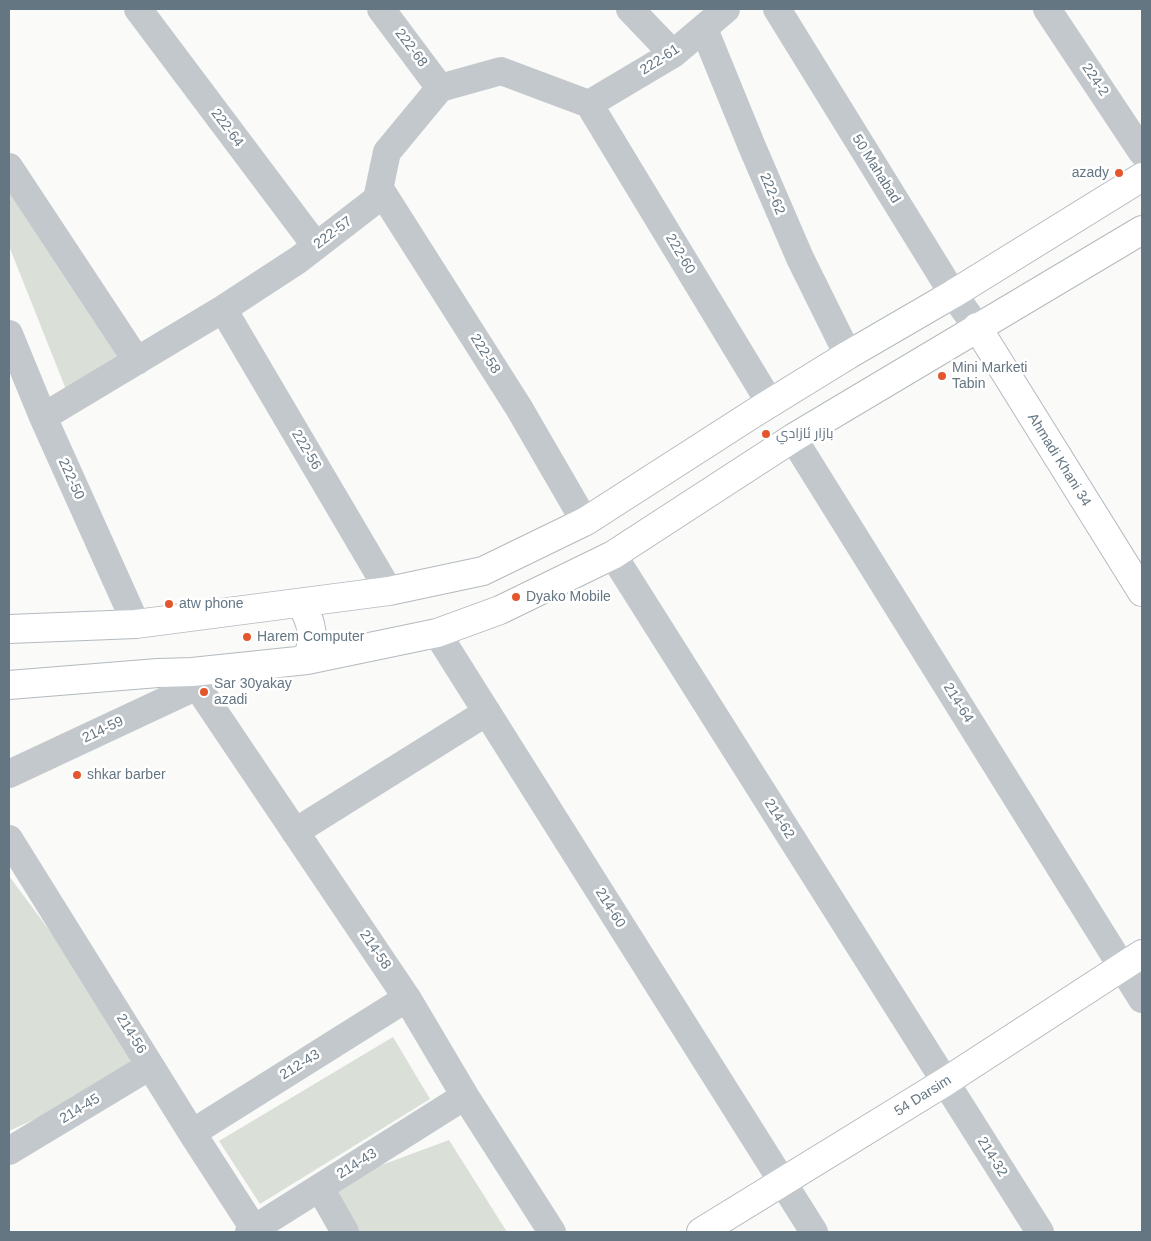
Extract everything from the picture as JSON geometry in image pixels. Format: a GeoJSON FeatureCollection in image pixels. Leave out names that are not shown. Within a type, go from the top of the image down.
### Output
{"type":"FeatureCollection","features":[{"type":"Feature","properties":{"kind":"main road"},"geometry":{"type":"LineString","coordinates":[[9,628],[136,624],[389,591],[483,571],[585,522],[770,403],[953,294],[1142,177]]}},
{"type":"Feature","properties":{"kind":"main road"},"geometry":{"type":"LineString","coordinates":[[9,685],[158,673],[194,679],[307,660],[437,633],[500,610],[614,556],[793,438],[976,327],[1142,230]]}},
{"type":"Feature","properties":{"kind":"main road","name":"Ahmadi Khani 34"},"geometry":{"type":"LineString","coordinates":[[976,327],[1142,592]]}},
{"type":"Feature","properties":{"kind":"main road"},"geometry":{"type":"LineString","coordinates":[[300,603],[307,613],[313,637],[307,660]]}},
{"type":"Feature","properties":{"kind":"main road","name":"54 Darsim"},"geometry":{"type":"LineString","coordinates":[[701,1232],[945,1082],[1132,961]]}},
{"type":"Feature","properties":{"kind":"street","name":"222-64"},"geometry":{"type":"LineString","coordinates":[[138,9],[316,246]]}},
{"type":"Feature","properties":{"kind":"street","name":"222-68"},"geometry":{"type":"LineString","coordinates":[[381,9],[440,88]]}},
{"type":"Feature","properties":{"kind":"street"},"geometry":{"type":"LineString","coordinates":[[630,9],[673,54]]}},
{"type":"Feature","properties":{"kind":"street","name":"222-61"},"geometry":{"type":"LineString","coordinates":[[589,104],[673,54],[726,9]]}},
{"type":"Feature","properties":{"kind":"street","name":"50 Mahabad"},"geometry":{"type":"LineString","coordinates":[[777,9],[953,294],[976,327]]}},
{"type":"Feature","properties":{"kind":"street","name":"224-2"},"geometry":{"type":"LineString","coordinates":[[1047,9],[1142,152]]}},
{"type":"Feature","properties":{"kind":"street","name":"222-62"},"geometry":{"type":"LineString","coordinates":[[704,29],[800,258],[848,356]]}},
{"type":"Feature","properties":{"kind":"street"},"geometry":{"type":"LineString","coordinates":[[440,88],[501,71],[589,104]]}},
{"type":"Feature","properties":{"kind":"street","name":"222-57"},"geometry":{"type":"LineString","coordinates":[[43,417],[223,309],[298,260],[377,200],[387,152],[440,88]]}},
{"type":"Feature","properties":{"kind":"street","name":"222-60"},"geometry":{"type":"LineString","coordinates":[[589,104],[770,403]]}},
{"type":"Feature","properties":{"kind":"street"},"geometry":{"type":"LineString","coordinates":[[9,167],[137,361]]}},
{"type":"Feature","properties":{"kind":"street","name":"222-58"},"geometry":{"type":"LineString","coordinates":[[380,189],[519,408],[585,522]]}},
{"type":"Feature","properties":{"kind":"street","name":"222-56"},"geometry":{"type":"LineString","coordinates":[[223,309],[389,591]]}},
{"type":"Feature","properties":{"kind":"street","name":"222-50"},"geometry":{"type":"LineString","coordinates":[[9,335],[43,417],[136,624]]}},
{"type":"Feature","properties":{"kind":"street","name":"214-64"},"geometry":{"type":"LineString","coordinates":[[793,438],[1132,961],[1142,999]]}},
{"type":"Feature","properties":{"kind":"street","name":"214-62"},"geometry":{"type":"LineString","coordinates":[[614,556],[945,1082]]}},
{"type":"Feature","properties":{"kind":"street","name":"214-60"},"geometry":{"type":"LineString","coordinates":[[437,633],[814,1232]]}},
{"type":"Feature","properties":{"kind":"street","name":"214-59"},"geometry":{"type":"LineString","coordinates":[[9,774],[194,679]]}},
{"type":"Feature","properties":{"kind":"street","name":"214-58"},"geometry":{"type":"LineString","coordinates":[[194,679],[407,998],[465,1096],[552,1232]]}},
{"type":"Feature","properties":{"kind":"street"},"geometry":{"type":"LineString","coordinates":[[295,832],[487,712]]}},
{"type":"Feature","properties":{"kind":"street","name":"214-56"},"geometry":{"type":"LineString","coordinates":[[9,839],[252,1231]]}},
{"type":"Feature","properties":{"kind":"street","name":"212-43"},"geometry":{"type":"LineString","coordinates":[[192,1133],[407,998]]}},
{"type":"Feature","properties":{"kind":"street","name":"214-45"},"geometry":{"type":"LineString","coordinates":[[9,1151],[150,1066]]}},
{"type":"Feature","properties":{"kind":"street","name":"214-32"},"geometry":{"type":"LineString","coordinates":[[945,1082],[1040,1232]]}},
{"type":"Feature","properties":{"kind":"street","name":"214-43"},"geometry":{"type":"LineString","coordinates":[[252,1231],[465,1096]]}},
{"type":"Feature","properties":{"kind":"street"},"geometry":{"type":"LineString","coordinates":[[320,1188],[345,1232]]}},
{"type":"Feature","properties":{"kind":"shaded area"},"geometry":{"type":"Polygon","coordinates":[[[9,157],[138,344],[67,392],[9,246],[9,157]]]}},
{"type":"Feature","properties":{"kind":"shaded area"},"geometry":{"type":"Polygon","coordinates":[[[9,876],[150,1066],[9,1131],[9,876]]]}},
{"type":"Feature","properties":{"kind":"shaded area"},"geometry":{"type":"Polygon","coordinates":[[[393,1037],[430,1099],[260,1204],[219,1141],[393,1037]]]}},
{"type":"Feature","properties":{"kind":"shaded area"},"geometry":{"type":"Polygon","coordinates":[[[449,1140],[507,1232],[354,1232],[320,1188],[449,1140]]]}},
{"type":"Feature","properties":{"kind":"place","name":"azady"},"geometry":{"type":"Point","coordinates":[1119,173]}},
{"type":"Feature","properties":{"kind":"place","name":"Mini Marketi Tabin"},"geometry":{"type":"Point","coordinates":[942,376]}},
{"type":"Feature","properties":{"kind":"place","name":"بازار ئازادي"},"geometry":{"type":"Point","coordinates":[766,434]}},
{"type":"Feature","properties":{"kind":"place","name":"Dyako Mobile"},"geometry":{"type":"Point","coordinates":[516,597]}},
{"type":"Feature","properties":{"kind":"place","name":"atw phone"},"geometry":{"type":"Point","coordinates":[169,604]}},
{"type":"Feature","properties":{"kind":"place","name":"Harem Computer"},"geometry":{"type":"Point","coordinates":[247,637]}},
{"type":"Feature","properties":{"kind":"place","name":"Sar 30yakay azadi"},"geometry":{"type":"Point","coordinates":[204,692]}},
{"type":"Feature","properties":{"kind":"place","name":"shkar barber"},"geometry":{"type":"Point","coordinates":[77,775]}}]}
